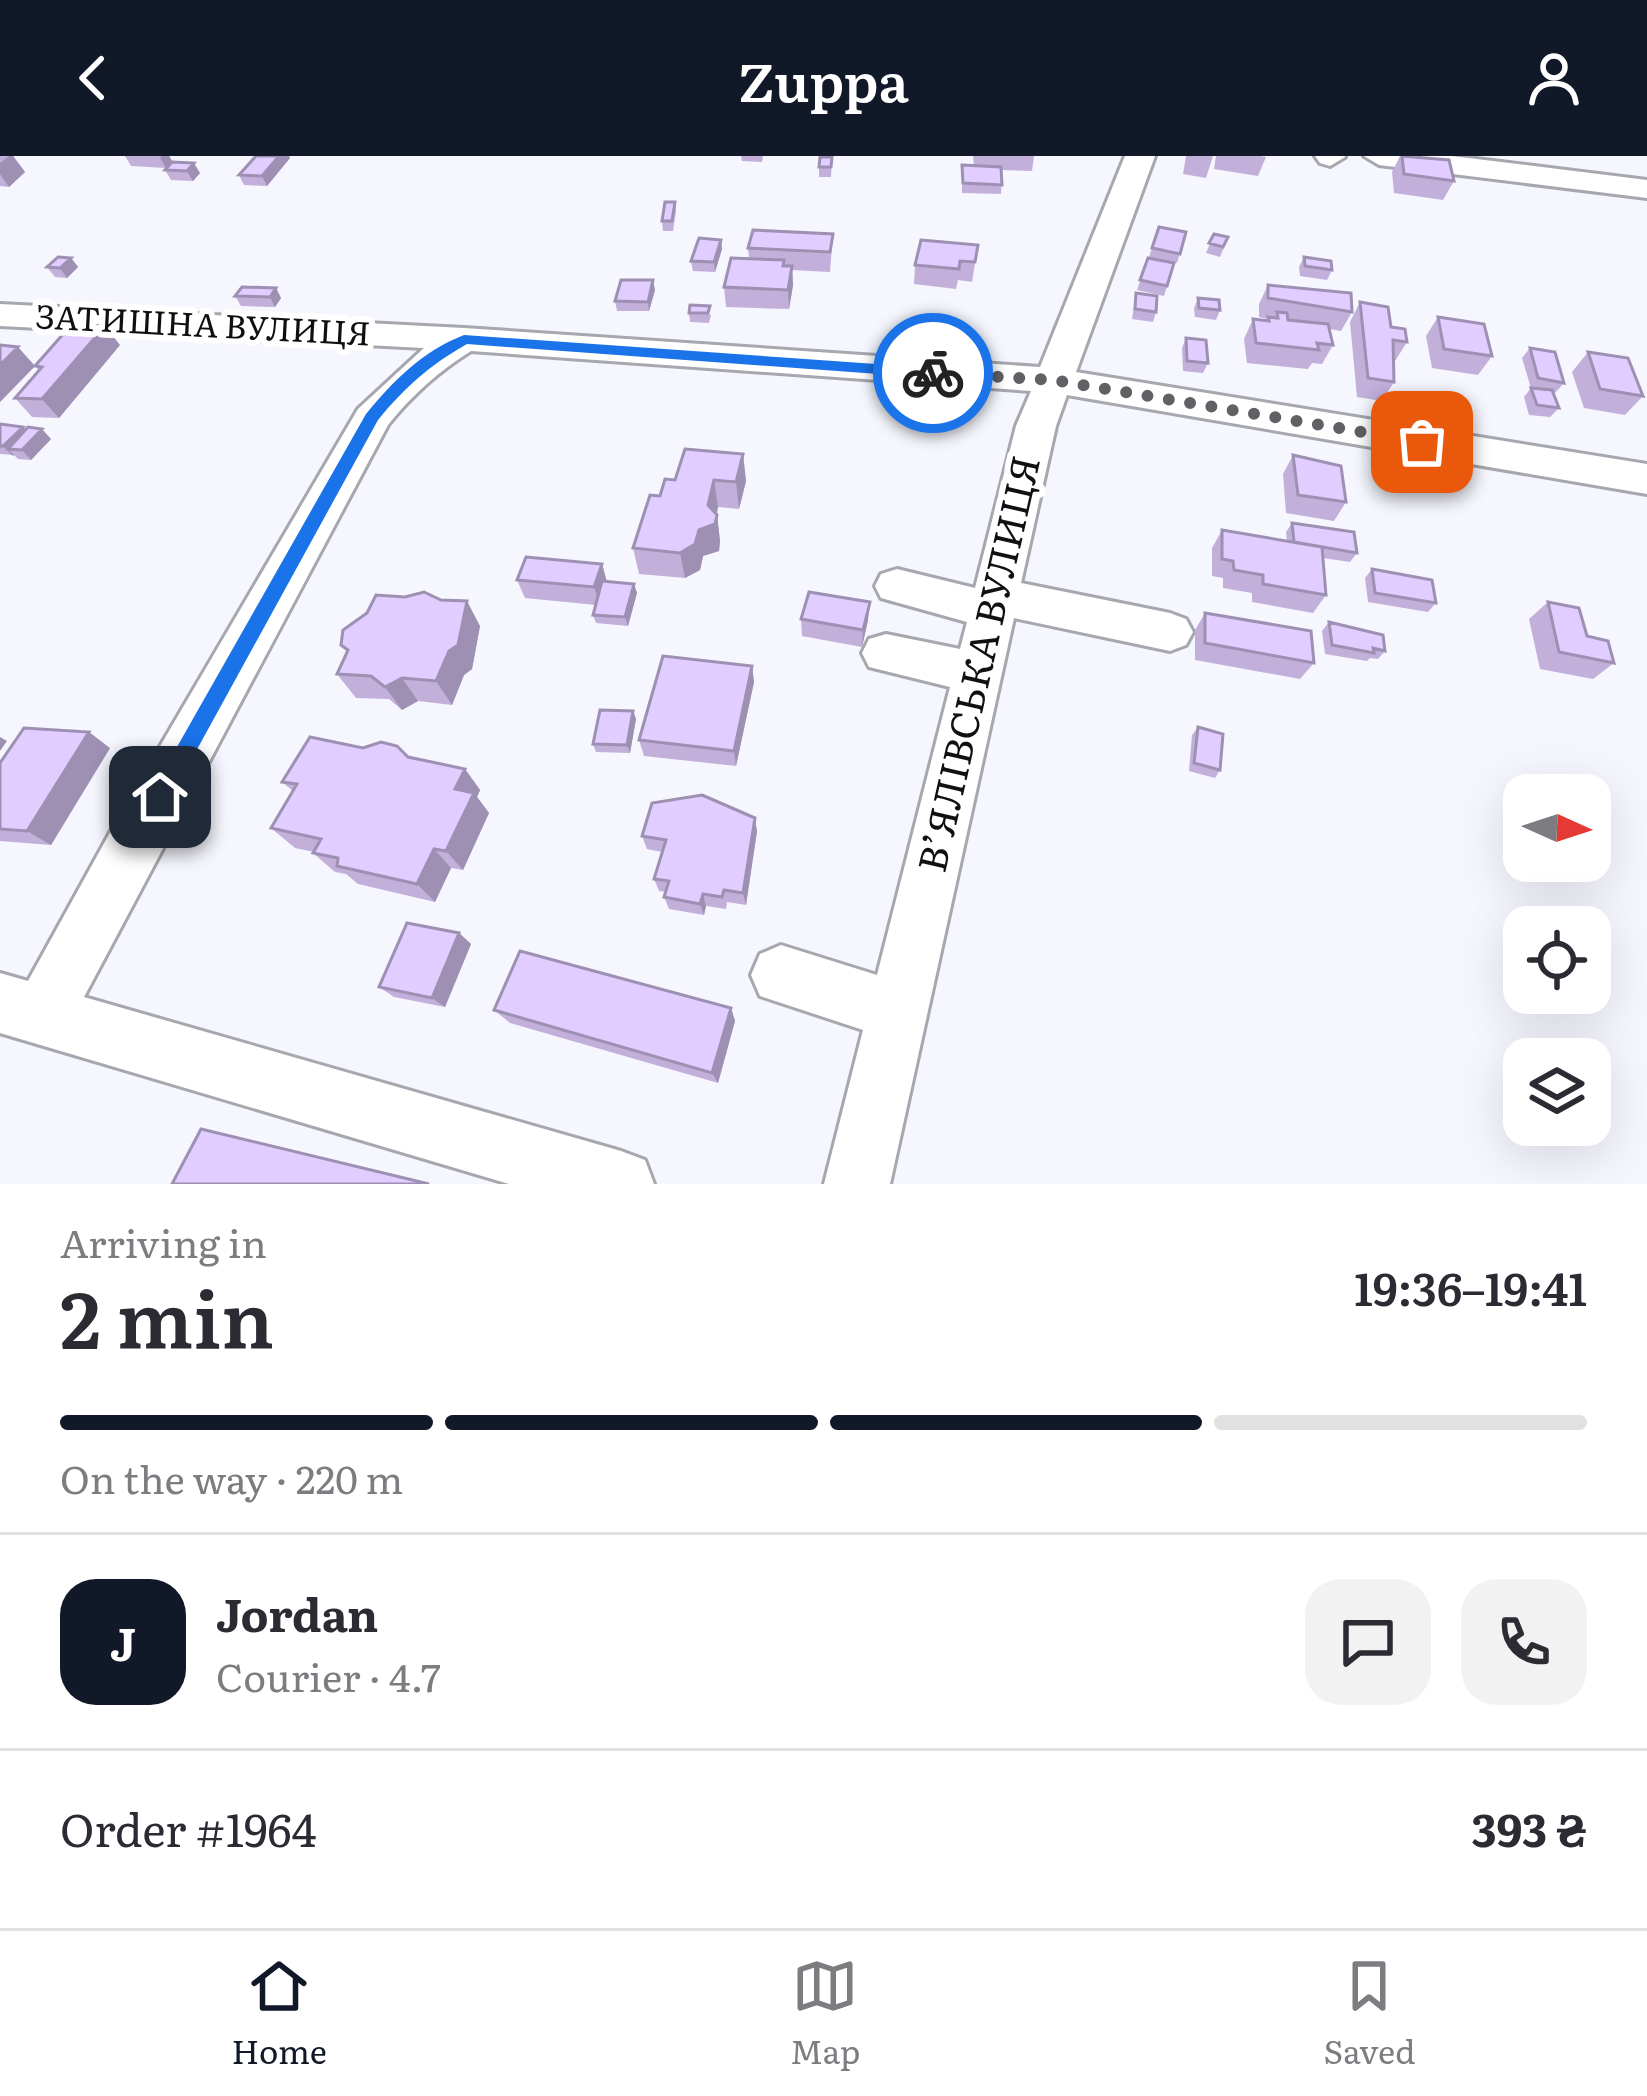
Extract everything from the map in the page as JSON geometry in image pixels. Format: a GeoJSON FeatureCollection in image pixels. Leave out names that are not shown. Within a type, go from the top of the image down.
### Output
{"type":"FeatureCollection","features":[{"type":"Feature","properties":{"kind":"street","name":"В’ЯЛІВСЬКА ВУЛИЦЯ"},"geometry":{"type":"LineString","coordinates":[[857,1184],[1036,426],[1140,156]]}},
{"type":"Feature","properties":{"kind":"street"},"geometry":{"type":"LineString","coordinates":[[1379,156],[1647,189]]}},
{"type":"Feature","properties":{"kind":"street","name":"ЗАТИШНА ВУЛИЦЯ"},"geometry":{"type":"LineString","coordinates":[[0,315],[464,340],[1197,392],[1647,479]]}},
{"type":"Feature","properties":{"kind":"street"},"geometry":{"type":"LineString","coordinates":[[464,340],[429,359],[399,384],[372,418],[137,836],[22,1009],[621,1184]]}},
{"type":"Feature","properties":{"kind":"street"},"geometry":{"type":"LineString","coordinates":[[897,586],[1170,632]]}},
{"type":"Feature","properties":{"kind":"street"},"geometry":{"type":"LineString","coordinates":[[886,653],[976,673]]}},
{"type":"Feature","properties":{"kind":"street"},"geometry":{"type":"LineString","coordinates":[[781,975],[897,1011]]}},
{"type":"Feature","properties":{"kind":"building"},"geometry":{"type":"Polygon","coordinates":[[[256,156],[279,156],[262,176],[239,175],[256,156]]]}},
{"type":"Feature","properties":{"kind":"building"},"geometry":{"type":"Polygon","coordinates":[[[1402,156],[1449,160],[1454,181],[1404,174],[1402,156]]]}},
{"type":"Feature","properties":{"kind":"building"},"geometry":{"type":"Polygon","coordinates":[[[820,157],[832,157],[831,167],[819,167],[820,157]]]}},
{"type":"Feature","properties":{"kind":"building"},"geometry":{"type":"Polygon","coordinates":[[[172,162],[194,163],[187,171],[165,170],[172,162]]]}},
{"type":"Feature","properties":{"kind":"building"},"geometry":{"type":"Polygon","coordinates":[[[962,165],[1001,167],[1002,185],[963,183],[962,165]]]}},
{"type":"Feature","properties":{"kind":"building"},"geometry":{"type":"Polygon","coordinates":[[[665,202],[675,202],[672,221],[662,221],[665,202]]]}},
{"type":"Feature","properties":{"kind":"building"},"geometry":{"type":"Polygon","coordinates":[[[1159,227],[1186,232],[1180,254],[1152,248],[1159,227]]]}},
{"type":"Feature","properties":{"kind":"building"},"geometry":{"type":"Polygon","coordinates":[[[753,230],[833,234],[830,252],[748,248],[753,230]]]}},
{"type":"Feature","properties":{"kind":"building"},"geometry":{"type":"Polygon","coordinates":[[[1214,234],[1228,237],[1223,247],[1209,243],[1214,234]]]}},
{"type":"Feature","properties":{"kind":"building"},"geometry":{"type":"Polygon","coordinates":[[[699,238],[721,240],[714,262],[691,261],[699,238]]]}},
{"type":"Feature","properties":{"kind":"building"},"geometry":{"type":"Polygon","coordinates":[[[921,240],[978,245],[975,262],[960,261],[959,269],[915,265],[921,240]]]}},
{"type":"Feature","properties":{"kind":"building"},"geometry":{"type":"Polygon","coordinates":[[[58,257],[71,258],[60,268],[47,267],[58,257]]]}},
{"type":"Feature","properties":{"kind":"building"},"geometry":{"type":"Polygon","coordinates":[[[1304,257],[1331,261],[1332,270],[1305,266],[1304,257]]]}},
{"type":"Feature","properties":{"kind":"building"},"geometry":{"type":"Polygon","coordinates":[[[731,258],[784,260],[783,266],[792,266],[788,290],[724,287],[731,258]]]}},
{"type":"Feature","properties":{"kind":"building"},"geometry":{"type":"Polygon","coordinates":[[[1148,258],[1174,263],[1167,286],[1140,280],[1148,258]]]}},
{"type":"Feature","properties":{"kind":"building"},"geometry":{"type":"Polygon","coordinates":[[[621,280],[653,280],[648,302],[615,301],[621,280]]]}},
{"type":"Feature","properties":{"kind":"building"},"geometry":{"type":"Polygon","coordinates":[[[1268,285],[1351,293],[1352,312],[1268,298],[1268,285]]]}},
{"type":"Feature","properties":{"kind":"building"},"geometry":{"type":"Polygon","coordinates":[[[242,287],[276,288],[270,297],[235,296],[242,287]]]}},
{"type":"Feature","properties":{"kind":"building"},"geometry":{"type":"Polygon","coordinates":[[[1136,293],[1157,296],[1156,312],[1135,309],[1136,293]]]}},
{"type":"Feature","properties":{"kind":"building"},"geometry":{"type":"Polygon","coordinates":[[[1198,298],[1219,300],[1220,310],[1199,308],[1198,298]]]}},
{"type":"Feature","properties":{"kind":"building"},"geometry":{"type":"Polygon","coordinates":[[[1360,302],[1388,307],[1391,327],[1405,329],[1407,342],[1393,340],[1394,382],[1368,378],[1360,302]]]}},
{"type":"Feature","properties":{"kind":"building"},"geometry":{"type":"Polygon","coordinates":[[[690,305],[710,306],[708,313],[689,313],[690,305]]]}},
{"type":"Feature","properties":{"kind":"building"},"geometry":{"type":"Polygon","coordinates":[[[1277,312],[1287,313],[1288,320],[1328,324],[1333,345],[1317,343],[1319,350],[1256,343],[1253,319],[1269,321],[1268,317],[1278,318],[1277,312]]]}},
{"type":"Feature","properties":{"kind":"building"},"geometry":{"type":"Polygon","coordinates":[[[1438,317],[1484,324],[1492,356],[1444,349],[1438,317]]]}},
{"type":"Feature","properties":{"kind":"building"},"geometry":{"type":"Polygon","coordinates":[[[72,324],[105,326],[42,399],[15,398],[42,367],[35,366],[72,324]]]}},
{"type":"Feature","properties":{"kind":"building"},"geometry":{"type":"Polygon","coordinates":[[[1186,338],[1206,340],[1208,363],[1187,361],[1186,338]]]}},
{"type":"Feature","properties":{"kind":"building"},"geometry":{"type":"Polygon","coordinates":[[[0,345],[18,347],[0,365],[0,345]]]}},
{"type":"Feature","properties":{"kind":"building"},"geometry":{"type":"Polygon","coordinates":[[[1530,348],[1555,352],[1564,383],[1538,378],[1530,348]]]}},
{"type":"Feature","properties":{"kind":"building"},"geometry":{"type":"Polygon","coordinates":[[[1588,352],[1628,358],[1643,396],[1600,389],[1588,352]]]}},
{"type":"Feature","properties":{"kind":"building"},"geometry":{"type":"Polygon","coordinates":[[[1531,388],[1552,390],[1559,408],[1537,405],[1531,388]]]}},
{"type":"Feature","properties":{"kind":"building"},"geometry":{"type":"Polygon","coordinates":[[[0,424],[23,427],[0,446],[0,424]]]}},
{"type":"Feature","properties":{"kind":"building"},"geometry":{"type":"Polygon","coordinates":[[[28,427],[42,429],[22,450],[8,449],[28,427]]]}},
{"type":"Feature","properties":{"kind":"building"},"geometry":{"type":"Polygon","coordinates":[[[685,449],[743,454],[736,482],[714,480],[708,505],[717,515],[715,524],[699,530],[695,544],[680,553],[633,548],[650,495],[660,496],[665,479],[675,480],[685,449]]]}},
{"type":"Feature","properties":{"kind":"building"},"geometry":{"type":"Polygon","coordinates":[[[1293,455],[1341,466],[1346,502],[1298,495],[1293,455]]]}},
{"type":"Feature","properties":{"kind":"building"},"geometry":{"type":"Polygon","coordinates":[[[1292,523],[1354,532],[1357,553],[1294,542],[1292,523]]]}},
{"type":"Feature","properties":{"kind":"building"},"geometry":{"type":"Polygon","coordinates":[[[1222,530],[1322,547],[1326,595],[1263,584],[1263,575],[1234,570],[1233,561],[1222,559],[1222,530]]]}},
{"type":"Feature","properties":{"kind":"building"},"geometry":{"type":"Polygon","coordinates":[[[526,557],[602,564],[594,587],[517,580],[526,557]]]}},
{"type":"Feature","properties":{"kind":"building"},"geometry":{"type":"Polygon","coordinates":[[[1372,569],[1432,580],[1436,603],[1375,593],[1372,569]]]}},
{"type":"Feature","properties":{"kind":"building"},"geometry":{"type":"Polygon","coordinates":[[[602,581],[634,584],[625,617],[593,615],[602,581]]]}},
{"type":"Feature","properties":{"kind":"building"},"geometry":{"type":"Polygon","coordinates":[[[424,592],[441,600],[467,601],[458,645],[449,651],[436,681],[402,678],[385,687],[371,676],[337,674],[348,650],[341,645],[343,630],[367,613],[376,595],[405,597],[424,592]]]}},
{"type":"Feature","properties":{"kind":"building"},"geometry":{"type":"Polygon","coordinates":[[[809,592],[870,602],[863,630],[801,619],[809,592]]]}},
{"type":"Feature","properties":{"kind":"building"},"geometry":{"type":"Polygon","coordinates":[[[1548,602],[1579,608],[1587,636],[1608,641],[1614,663],[1559,652],[1548,602]]]}},
{"type":"Feature","properties":{"kind":"building"},"geometry":{"type":"Polygon","coordinates":[[[1205,613],[1311,631],[1314,663],[1205,643],[1205,613]]]}},
{"type":"Feature","properties":{"kind":"building"},"geometry":{"type":"Polygon","coordinates":[[[1329,622],[1383,635],[1385,651],[1332,645],[1329,622]]]}},
{"type":"Feature","properties":{"kind":"building"},"geometry":{"type":"Polygon","coordinates":[[[663,656],[752,666],[734,751],[639,740],[663,656]]]}},
{"type":"Feature","properties":{"kind":"building"},"geometry":{"type":"Polygon","coordinates":[[[600,710],[633,711],[627,745],[593,744],[600,710]]]}},
{"type":"Feature","properties":{"kind":"building"},"geometry":{"type":"Polygon","coordinates":[[[1198,727],[1223,734],[1220,770],[1194,763],[1198,727]]]}},
{"type":"Feature","properties":{"kind":"building"},"geometry":{"type":"Polygon","coordinates":[[[24,728],[89,732],[27,831],[0,829],[0,763],[24,728]]]}},
{"type":"Feature","properties":{"kind":"building"},"geometry":{"type":"Polygon","coordinates":[[[310,737],[363,748],[381,742],[397,746],[408,757],[465,769],[455,789],[474,793],[446,851],[434,849],[417,884],[337,866],[338,858],[313,853],[321,839],[271,828],[297,784],[282,782],[310,737]]]}},
{"type":"Feature","properties":{"kind":"building"},"geometry":{"type":"Polygon","coordinates":[[[702,795],[755,818],[743,893],[703,894],[700,904],[664,897],[669,881],[654,879],[666,840],[642,836],[652,803],[702,795]]]}},
{"type":"Feature","properties":{"kind":"building"},"geometry":{"type":"Polygon","coordinates":[[[407,923],[459,933],[432,998],[379,987],[407,923]]]}},
{"type":"Feature","properties":{"kind":"building"},"geometry":{"type":"Polygon","coordinates":[[[520,951],[731,1008],[712,1073],[494,1010],[520,951]]]}},
{"type":"Feature","properties":{"kind":"building"},"geometry":{"type":"Polygon","coordinates":[[[201,1129],[429,1184],[172,1184],[201,1129]]]}},
{"type":"Feature","properties":{"kind":"way so far"},"geometry":{"type":"LineString","coordinates":[[933,373],[1053,380],[1422,442]]}},
{"type":"Feature","properties":{"kind":"route"},"geometry":{"type":"LineString","coordinates":[[160,797],[372,418],[399,384],[429,359],[464,340],[933,373]]}}]}
